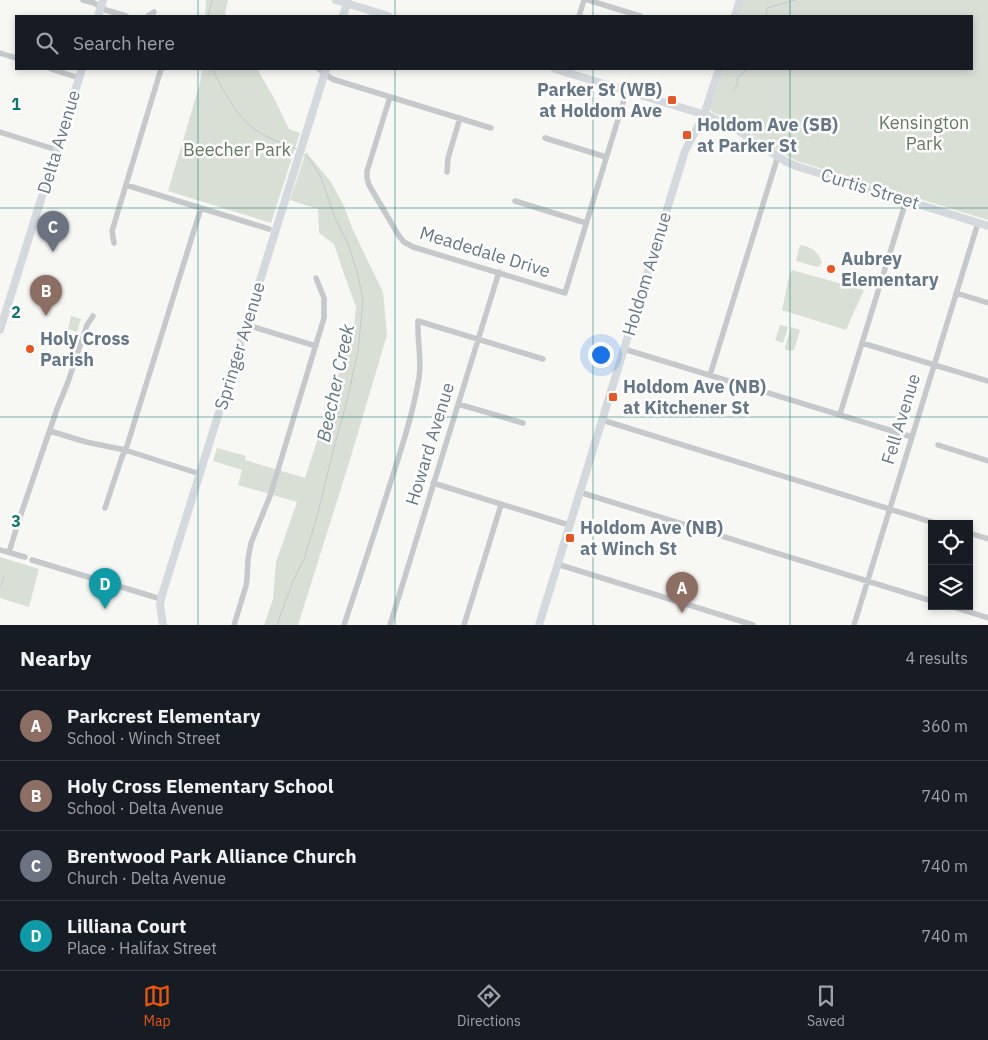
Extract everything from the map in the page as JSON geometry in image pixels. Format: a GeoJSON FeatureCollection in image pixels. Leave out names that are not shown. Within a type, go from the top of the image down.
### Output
{"type":"FeatureCollection","features":[{"type":"Feature","properties":{"kind":"street"},"geometry":{"type":"LineString","coordinates":[[83,0],[94,4],[102,4],[108,11],[122,15]]}},
{"type":"Feature","properties":{"kind":"street"},"geometry":{"type":"LineString","coordinates":[[336,0],[385,15]]}},
{"type":"Feature","properties":{"kind":"street"},"geometry":{"type":"LineString","coordinates":[[579,15],[584,0]]}},
{"type":"Feature","properties":{"kind":"street"},"geometry":{"type":"LineString","coordinates":[[588,0],[637,15]]}},
{"type":"Feature","properties":{"kind":"street"},"geometry":{"type":"LineString","coordinates":[[735,15],[740,0]]}},
{"type":"Feature","properties":{"kind":"street"},"geometry":{"type":"LineString","coordinates":[[343,15],[347,2]]}},
{"type":"Feature","properties":{"kind":"street"},"geometry":{"type":"LineString","coordinates":[[0,53],[15,58]]}},
{"type":"Feature","properties":{"kind":"street"},"geometry":{"type":"LineString","coordinates":[[54,70],[79,78]]}},
{"type":"Feature","properties":{"kind":"street","name":"Delta Avenue"},"geometry":{"type":"LineString","coordinates":[[0,330],[82,70]]}},
{"type":"Feature","properties":{"kind":"street"},"geometry":{"type":"LineString","coordinates":[[114,243],[112,231],[161,70]]}},
{"type":"Feature","properties":{"kind":"street"},"geometry":{"type":"LineString","coordinates":[[323,70],[332,79],[491,128]]}},
{"type":"Feature","properties":{"kind":"street","name":"Springer Avenue"},"geometry":{"type":"LineString","coordinates":[[163,625],[161,599],[323,70]]}},
{"type":"Feature","properties":{"kind":"street","name":"Curtis Street"},"geometry":{"type":"LineString","coordinates":[[563,70],[704,115],[734,128],[796,166],[988,226]]}},
{"type":"Feature","properties":{"kind":"street","name":"Holdom Avenue"},"geometry":{"type":"LineString","coordinates":[[538,625],[685,151],[704,115],[719,70]]}},
{"type":"Feature","properties":{"kind":"street","name":"Meadedale Drive"},"geometry":{"type":"LineString","coordinates":[[390,97],[367,171],[367,178],[369,185],[404,242],[564,292],[627,90]]}},
{"type":"Feature","properties":{"kind":"street"},"geometry":{"type":"LineString","coordinates":[[447,172],[448,158],[460,118]]}},
{"type":"Feature","properties":{"kind":"street"},"geometry":{"type":"LineString","coordinates":[[0,132],[57,150]]}},
{"type":"Feature","properties":{"kind":"street"},"geometry":{"type":"LineString","coordinates":[[545,138],[606,157]]}},
{"type":"Feature","properties":{"kind":"street"},"geometry":{"type":"LineString","coordinates":[[710,375],[778,156]]}},
{"type":"Feature","properties":{"kind":"street"},"geometry":{"type":"LineString","coordinates":[[126,185],[269,229]]}},
{"type":"Feature","properties":{"kind":"street"},"geometry":{"type":"LineString","coordinates":[[840,414],[906,200]]}},
{"type":"Feature","properties":{"kind":"street"},"geometry":{"type":"LineString","coordinates":[[514,201],[586,223]]}},
{"type":"Feature","properties":{"kind":"street"},"geometry":{"type":"LineString","coordinates":[[105,508],[201,208]]}},
{"type":"Feature","properties":{"kind":"street","name":"Fell Avenue"},"geometry":{"type":"LineString","coordinates":[[854,625],[978,222]]}},
{"type":"Feature","properties":{"kind":"street","name":"Howard Avenue"},"geometry":{"type":"LineString","coordinates":[[390,625],[499,272]]}},
{"type":"Feature","properties":{"kind":"street"},"geometry":{"type":"LineString","coordinates":[[234,625],[246,586],[251,543],[270,496],[324,318],[324,298],[316,278]]}},
{"type":"Feature","properties":{"kind":"street"},"geometry":{"type":"LineString","coordinates":[[956,293],[988,303]]}},
{"type":"Feature","properties":{"kind":"street"},"geometry":{"type":"LineString","coordinates":[[9,552],[50,431],[88,325],[93,316]]}},
{"type":"Feature","properties":{"kind":"street"},"geometry":{"type":"LineString","coordinates":[[344,625],[408,427],[419,378],[418,322],[543,359]]}},
{"type":"Feature","properties":{"kind":"street"},"geometry":{"type":"LineString","coordinates":[[246,325],[316,346]]}},
{"type":"Feature","properties":{"kind":"street"},"geometry":{"type":"LineString","coordinates":[[862,343],[988,382]]}},
{"type":"Feature","properties":{"kind":"street"},"geometry":{"type":"LineString","coordinates":[[624,349],[912,437]]}},
{"type":"Feature","properties":{"kind":"street"},"geometry":{"type":"LineString","coordinates":[[458,404],[523,424]]}},
{"type":"Feature","properties":{"kind":"street"},"geometry":{"type":"LineString","coordinates":[[602,420],[928,521]]}},
{"type":"Feature","properties":{"kind":"street"},"geometry":{"type":"LineString","coordinates":[[50,431],[86,442],[125,450],[200,474]]}},
{"type":"Feature","properties":{"kind":"street"},"geometry":{"type":"LineString","coordinates":[[938,445],[988,460]]}},
{"type":"Feature","properties":{"kind":"street"},"geometry":{"type":"LineString","coordinates":[[433,484],[569,525]]}},
{"type":"Feature","properties":{"kind":"street"},"geometry":{"type":"LineString","coordinates":[[580,492],[928,600]]}},
{"type":"Feature","properties":{"kind":"street"},"geometry":{"type":"LineString","coordinates":[[464,625],[501,505]]}},
{"type":"Feature","properties":{"kind":"street"},"geometry":{"type":"LineString","coordinates":[[973,534],[988,539]]}},
{"type":"Feature","properties":{"kind":"street"},"geometry":{"type":"LineString","coordinates":[[0,550],[25,557]]}},
{"type":"Feature","properties":{"kind":"street"},"geometry":{"type":"LineString","coordinates":[[32,560],[161,599]]}},
{"type":"Feature","properties":{"kind":"street"},"geometry":{"type":"LineString","coordinates":[[557,564],[753,625]]}},
{"type":"Feature","properties":{"kind":"street"},"geometry":{"type":"LineString","coordinates":[[963,610],[988,618]]}},
{"type":"Feature","properties":{"kind":"green space"},"geometry":{"type":"Polygon","coordinates":[[[206,0],[228,0],[225,13],[226,15],[205,15],[206,0]]]}},
{"type":"Feature","properties":{"kind":"green space","name":"Kensington Park"},"geometry":{"type":"Polygon","coordinates":[[[744,0],[988,0],[988,220],[797,161],[712,112],[710,109],[723,70],[973,70],[973,15],[739,15],[744,0]]]}},
{"type":"Feature","properties":{"kind":"green space","name":"Beecher Park"},"geometry":{"type":"Polygon","coordinates":[[[202,70],[258,70],[289,129],[300,133],[271,223],[168,191],[200,83],[202,70]]]}},
{"type":"Feature","properties":{"kind":"green space"},"geometry":{"type":"Polygon","coordinates":[[[306,152],[331,182],[383,292],[387,335],[298,625],[264,625],[273,599],[276,562],[297,502],[238,485],[242,470],[213,461],[217,448],[246,456],[245,460],[305,478],[354,327],[356,307],[334,244],[319,233],[318,209],[290,200],[306,152]]]}},
{"type":"Feature","properties":{"kind":"green space"},"geometry":{"type":"Polygon","coordinates":[[[800,245],[811,248],[816,252],[822,262],[820,266],[817,267],[796,261],[800,245]]]}},
{"type":"Feature","properties":{"kind":"green space"},"geometry":{"type":"Polygon","coordinates":[[[792,270],[864,290],[846,330],[782,310],[792,270]]]}},
{"type":"Feature","properties":{"kind":"green space"},"geometry":{"type":"Polygon","coordinates":[[[71,316],[81,319],[77,332],[68,329],[71,316]]]}},
{"type":"Feature","properties":{"kind":"green space"},"geometry":{"type":"Polygon","coordinates":[[[780,325],[788,327],[783,343],[775,340],[780,325]]]}},
{"type":"Feature","properties":{"kind":"green space"},"geometry":{"type":"Polygon","coordinates":[[[791,327],[800,330],[794,350],[792,351],[785,348],[791,327]]]}},
{"type":"Feature","properties":{"kind":"green space"},"geometry":{"type":"Polygon","coordinates":[[[0,557],[39,569],[29,607],[0,598],[0,557]]]}},
{"type":"Feature","properties":{"kind":"waterway","name":"Beecher Creek"},"geometry":{"type":"LineString","coordinates":[[208,15],[212,0]]}},
{"type":"Feature","properties":{"kind":"waterway"},"geometry":{"type":"LineString","coordinates":[[766,15],[767,8],[796,0]]}},
{"type":"Feature","properties":{"kind":"waterway","name":"Beecher Creek"},"geometry":{"type":"LineString","coordinates":[[213,70],[230,101],[247,123],[264,135],[296,149]]}},
{"type":"Feature","properties":{"kind":"waterway"},"geometry":{"type":"LineString","coordinates":[[733,91],[737,85],[738,77],[744,70]]}},
{"type":"Feature","properties":{"kind":"waterway","name":"Beecher Creek"},"geometry":{"type":"LineString","coordinates":[[277,625],[293,581],[304,559],[317,517],[358,351],[363,299],[349,246],[335,218],[321,177],[304,154]]}},
{"type":"Feature","properties":{"kind":"waterway"},"geometry":{"type":"LineString","coordinates":[[1,585],[4,577]]}},
{"type":"Feature","properties":{"kind":"place","name":"Parker St (WB) at Holdom Ave"},"geometry":{"type":"Point","coordinates":[672,100]}},
{"type":"Feature","properties":{"kind":"place","name":"Holdom Ave (SB) at Parker St"},"geometry":{"type":"Point","coordinates":[687,135]}},
{"type":"Feature","properties":{"kind":"place","name":"Brentwood Park Alliance Church"},"geometry":{"type":"Point","coordinates":[53,252]}},
{"type":"Feature","properties":{"kind":"place","name":"Aubrey Elementary"},"geometry":{"type":"Point","coordinates":[831,269]}},
{"type":"Feature","properties":{"kind":"place","name":"Holy Cross Elementary School"},"geometry":{"type":"Point","coordinates":[46,316]}},
{"type":"Feature","properties":{"kind":"place","name":"Holy Cross Parish"},"geometry":{"type":"Point","coordinates":[30,349]}},
{"type":"Feature","properties":{"kind":"place","name":"Holdom Ave (NB) at Kitchener St"},"geometry":{"type":"Point","coordinates":[613,397]}},
{"type":"Feature","properties":{"kind":"place","name":"Holdom Ave (NB) at Winch St"},"geometry":{"type":"Point","coordinates":[570,538]}},
{"type":"Feature","properties":{"kind":"place","name":"Lilliana Court"},"geometry":{"type":"Point","coordinates":[105,609]}},
{"type":"Feature","properties":{"kind":"place","name":"Parkcrest Elementary"},"geometry":{"type":"Point","coordinates":[682,613]}}]}
